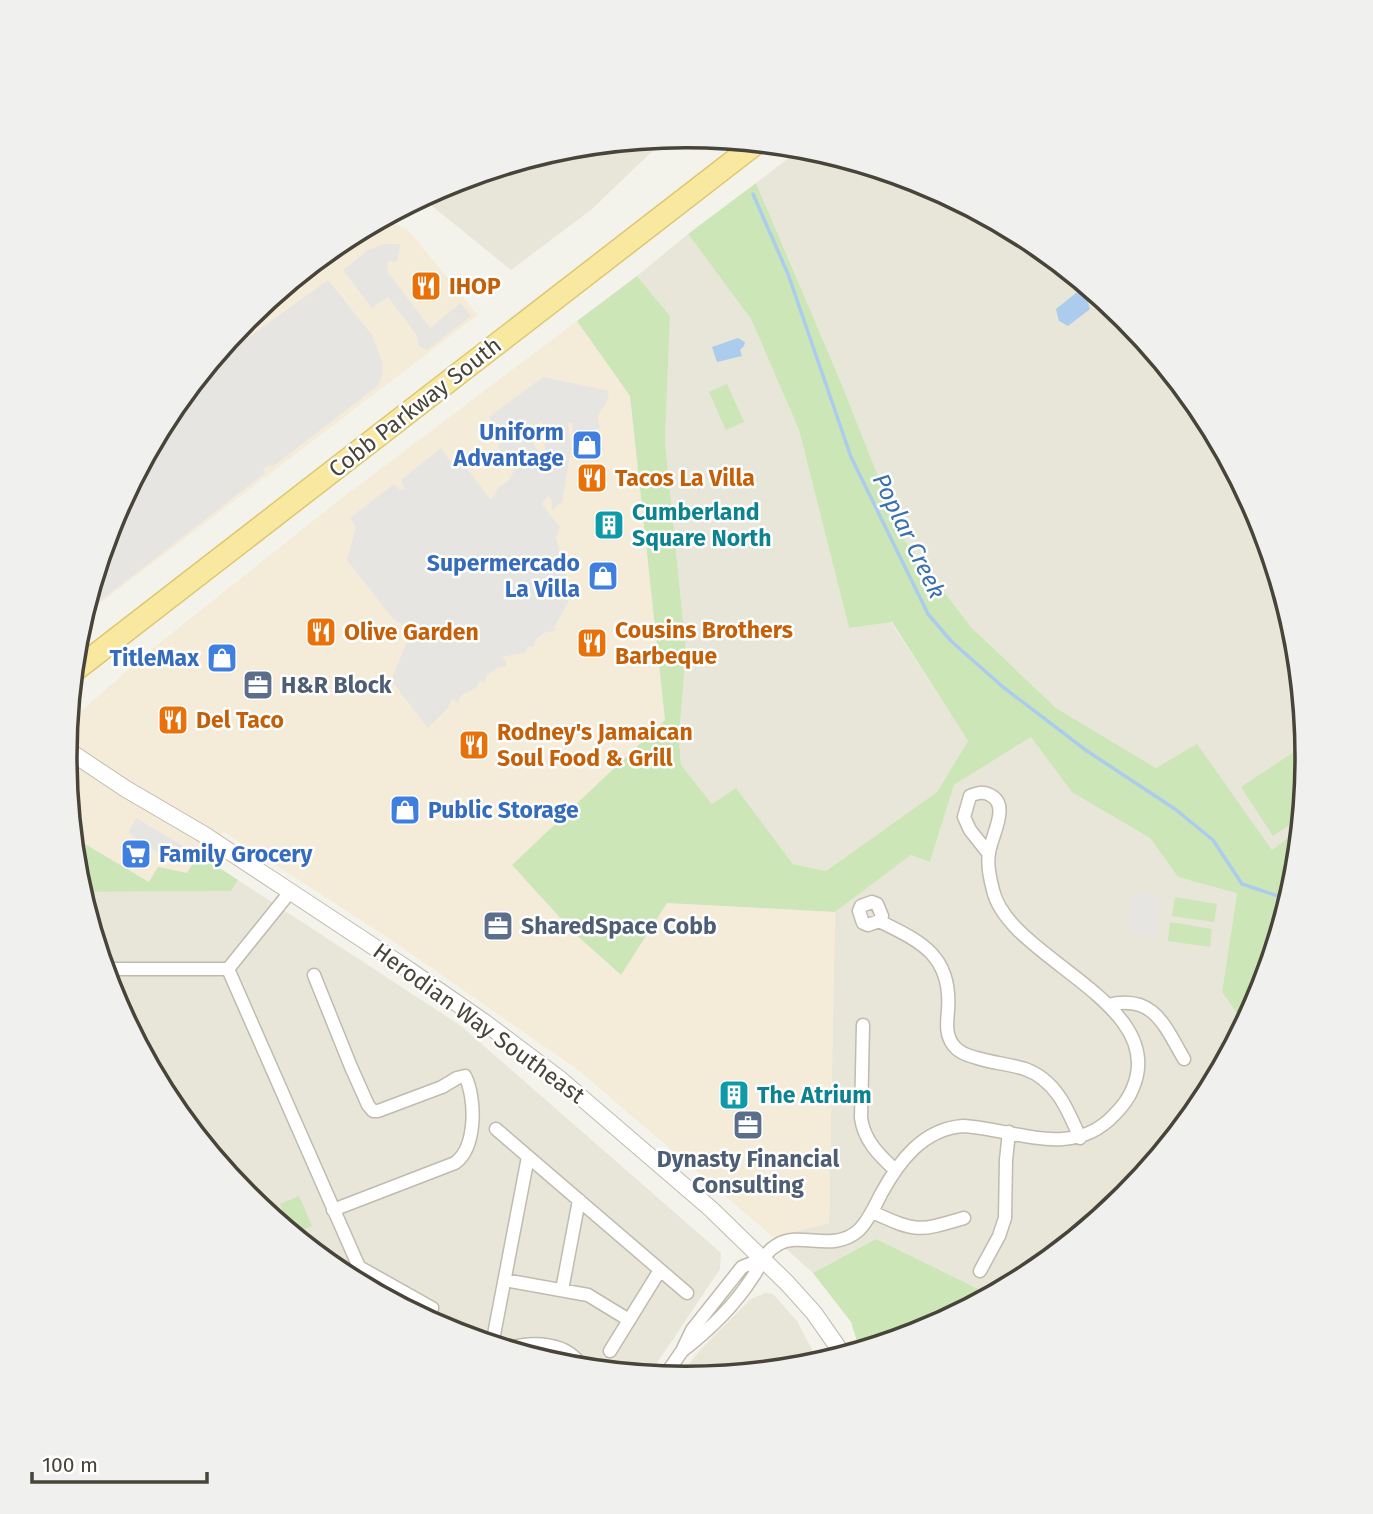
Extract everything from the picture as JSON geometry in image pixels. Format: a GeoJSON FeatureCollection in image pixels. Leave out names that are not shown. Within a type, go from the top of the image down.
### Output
{"type":"FeatureCollection","features":[{"type":"Feature","properties":{"kind":"main road","name":"Cobb Parkway South"},"geometry":{"type":"LineString","coordinates":[[84,663],[746,151]]}},
{"type":"Feature","properties":{"kind":"street","name":"Herodian Way Southeast"},"geometry":{"type":"LineString","coordinates":[[77,756],[290,892],[484,1022],[561,1080],[711,1209],[814,1313],[838,1347]]}},
{"type":"Feature","properties":{"kind":"street"},"geometry":{"type":"LineString","coordinates":[[672,1366],[682,1351],[720,1317],[753,1278],[762,1259],[775,1246],[789,1240],[820,1242],[849,1236],[865,1223],[894,1170],[910,1150],[936,1133],[952,1127],[979,1127],[1047,1139],[1080,1138],[1103,1125],[1123,1105],[1135,1084],[1138,1071],[1136,1048],[1130,1034],[1108,1005],[1010,922],[993,893],[989,854]]}},
{"type":"Feature","properties":{"kind":"street"},"geometry":{"type":"LineString","coordinates":[[228,969],[290,892]]}},
{"type":"Feature","properties":{"kind":"street"},"geometry":{"type":"LineString","coordinates":[[879,921],[918,940],[941,966],[949,989],[947,1030],[954,1047],[982,1060],[1024,1069],[1046,1081],[1063,1102],[1080,1138]]}},
{"type":"Feature","properties":{"kind":"street"},"geometry":{"type":"LineString","coordinates":[[115,970],[228,969]]}},
{"type":"Feature","properties":{"kind":"street"},"geometry":{"type":"LineString","coordinates":[[228,969],[359,1267],[432,1308],[431,1310]]}},
{"type":"Feature","properties":{"kind":"street"},"geometry":{"type":"LineString","coordinates":[[314,975],[362,1093],[373,1111],[442,1087],[465,1076],[471,1087],[471,1138],[463,1158],[333,1210]]}},
{"type":"Feature","properties":{"kind":"street"},"geometry":{"type":"LineString","coordinates":[[1108,1005],[1132,1002],[1151,1009],[1184,1059]]}},
{"type":"Feature","properties":{"kind":"street"},"geometry":{"type":"LineString","coordinates":[[863,1026],[860,1118],[868,1142],[894,1170]]}},
{"type":"Feature","properties":{"kind":"street"},"geometry":{"type":"LineString","coordinates":[[496,1129],[687,1293]]}},
{"type":"Feature","properties":{"kind":"street"},"geometry":{"type":"LineString","coordinates":[[981,1271],[1005,1218],[1009,1132]]}},
{"type":"Feature","properties":{"kind":"street"},"geometry":{"type":"LineString","coordinates":[[494,1335],[528,1157]]}},
{"type":"Feature","properties":{"kind":"street"},"geometry":{"type":"LineString","coordinates":[[562,1290],[579,1200]]}},
{"type":"Feature","properties":{"kind":"street"},"geometry":{"type":"LineString","coordinates":[[872,1212],[905,1226],[924,1230],[964,1218]]}},
{"type":"Feature","properties":{"kind":"street"},"geometry":{"type":"LineString","coordinates":[[610,1351],[660,1270]]}},
{"type":"Feature","properties":{"kind":"street"},"geometry":{"type":"LineString","coordinates":[[505,1280],[595,1298],[629,1320]]}},
{"type":"Feature","properties":{"kind":"street"},"geometry":{"type":"LineString","coordinates":[[527,1345],[556,1347],[573,1356]]}},
{"type":"Feature","properties":{"kind":"shaded area"},"geometry":{"type":"Polygon","coordinates":[[[655,149],[592,209],[511,270],[430,204],[529,168],[607,153],[655,149]]]}},
{"type":"Feature","properties":{"kind":"shaded area"},"geometry":{"type":"Polygon","coordinates":[[[790,157],[844,168],[920,194],[991,229],[1058,273],[1145,355],[1193,418],[1214,452],[1250,524],[1264,561],[1284,638],[1295,717],[1295,797],[1291,835],[1272,850],[1197,745],[1156,768],[1056,708],[971,627],[902,537],[840,380],[756,183],[790,157]]]}},
{"type":"Feature","properties":{"kind":"shaded area"},"geometry":{"type":"Polygon","coordinates":[[[393,223],[408,230],[478,315],[96,606],[123,524],[140,487],[180,418],[228,355],[315,273],[393,223]]]}},
{"type":"Feature","properties":{"kind":"shaded area"},"geometry":{"type":"Polygon","coordinates":[[[688,234],[751,319],[799,430],[849,628],[891,622],[968,741],[937,792],[826,871],[793,864],[736,788],[712,804],[681,765],[679,738],[686,650],[665,442],[670,316],[637,276],[688,234]]]}},
{"type":"Feature","properties":{"kind":"shaded area"},"geometry":{"type":"Polygon","coordinates":[[[384,244],[400,244],[397,262],[388,261],[387,271],[430,328],[461,303],[471,316],[427,350],[419,346],[416,334],[388,297],[372,308],[343,270],[368,250],[384,244]]]}},
{"type":"Feature","properties":{"kind":"shaded area"},"geometry":{"type":"Polygon","coordinates":[[[328,280],[372,335],[383,373],[379,385],[272,467],[270,464],[263,469],[265,473],[97,603],[109,561],[140,487],[180,418],[237,346],[328,280]]]}},
{"type":"Feature","properties":{"kind":"shaded area"},"geometry":{"type":"Polygon","coordinates":[[[577,321],[630,396],[665,720],[512,865],[574,933],[620,975],[667,903],[835,912],[829,1223],[773,1237],[578,1070],[387,937],[224,832],[198,854],[187,873],[149,882],[84,845],[78,797],[78,714],[147,653],[338,501],[577,321]]]}},
{"type":"Feature","properties":{"kind":"shaded area"},"geometry":{"type":"Polygon","coordinates":[[[543,377],[609,391],[607,401],[598,416],[600,429],[573,432],[572,422],[568,423],[571,449],[562,502],[552,510],[548,496],[542,504],[560,527],[556,538],[570,587],[564,597],[569,601],[554,627],[555,631],[546,632],[536,639],[533,647],[528,646],[525,653],[500,657],[506,661],[507,666],[497,668],[487,675],[484,683],[480,681],[476,688],[461,695],[458,703],[452,699],[449,707],[428,728],[391,680],[412,630],[393,619],[347,560],[356,527],[350,518],[394,484],[400,490],[405,489],[401,480],[441,448],[451,463],[455,453],[491,500],[498,488],[510,479],[515,469],[498,447],[502,438],[489,417],[543,377]],[[542,421],[526,434],[541,455],[532,457],[538,467],[545,469],[555,463],[557,454],[546,454],[542,421]]]}},
{"type":"Feature","properties":{"kind":"shaded area"},"geometry":{"type":"Polygon","coordinates":[[[1031,737],[1072,791],[1150,838],[1178,877],[1237,892],[1222,992],[1238,1015],[1193,1096],[1145,1159],[1058,1241],[991,1285],[980,1291],[876,1239],[813,1273],[773,1237],[829,1223],[835,912],[911,855],[930,862],[954,785],[1031,737]]]}},
{"type":"Feature","properties":{"kind":"shaded area"},"geometry":{"type":"Polygon","coordinates":[[[136,818],[187,848],[176,864],[128,833],[136,818]]]}},
{"type":"Feature","properties":{"kind":"shaded area"},"geometry":{"type":"Polygon","coordinates":[[[238,880],[461,1026],[721,1253],[720,1269],[656,1365],[607,1361],[529,1346],[453,1320],[417,1304],[348,1264],[315,1241],[228,1159],[180,1096],[140,1027],[109,953],[93,892],[231,891],[238,880]]]}},
{"type":"Feature","properties":{"kind":"shaded area"},"geometry":{"type":"Polygon","coordinates":[[[1133,891],[1162,895],[1155,939],[1126,934],[1133,891]]]}},
{"type":"Feature","properties":{"kind":"shaded area"},"geometry":{"type":"Polygon","coordinates":[[[765,1293],[773,1294],[797,1321],[814,1353],[766,1361],[687,1366],[700,1350],[751,1299],[765,1293]]]}},
{"type":"Feature","properties":{"kind":"green space"},"geometry":{"type":"Polygon","coordinates":[[[756,183],[840,380],[902,537],[971,627],[1056,708],[1156,768],[1197,744],[1272,850],[1291,835],[1275,915],[1264,953],[1238,1015],[1222,992],[1237,893],[1178,877],[1150,838],[1072,792],[1031,737],[954,785],[930,862],[911,855],[835,912],[667,903],[621,975],[574,933],[512,865],[665,720],[630,396],[577,321],[637,276],[670,316],[665,442],[686,650],[679,738],[681,765],[712,804],[736,788],[793,864],[826,871],[937,792],[968,741],[892,622],[849,628],[799,430],[751,319],[688,234],[756,183]]]}},
{"type":"Feature","properties":{"kind":"green space"},"geometry":{"type":"Polygon","coordinates":[[[727,384],[744,422],[726,430],[709,392],[727,384]]]}},
{"type":"Feature","properties":{"kind":"green space"},"geometry":{"type":"Polygon","coordinates":[[[1294,752],[1296,755],[1292,823],[1273,836],[1241,787],[1294,752]]]}},
{"type":"Feature","properties":{"kind":"green space"},"geometry":{"type":"Polygon","coordinates":[[[84,845],[149,882],[158,867],[187,873],[198,854],[238,880],[231,891],[93,892],[84,845]]]}},
{"type":"Feature","properties":{"kind":"green space"},"geometry":{"type":"Polygon","coordinates":[[[1175,897],[1217,904],[1214,922],[1172,916],[1175,897]]]}},
{"type":"Feature","properties":{"kind":"green space"},"geometry":{"type":"Polygon","coordinates":[[[1170,922],[1212,929],[1210,947],[1168,941],[1170,922]]]}},
{"type":"Feature","properties":{"kind":"green space"},"geometry":{"type":"Polygon","coordinates":[[[299,1196],[312,1226],[302,1230],[284,1214],[280,1204],[299,1196]]]}},
{"type":"Feature","properties":{"kind":"green space"},"geometry":{"type":"Polygon","coordinates":[[[876,1239],[981,1290],[920,1320],[857,1342],[851,1322],[813,1273],[876,1239]]]}},
{"type":"Feature","properties":{"kind":"water"},"geometry":{"type":"Polygon","coordinates":[[[1076,293],[1087,299],[1090,309],[1068,326],[1059,321],[1056,309],[1076,293]]]}},
{"type":"Feature","properties":{"kind":"water"},"geometry":{"type":"Polygon","coordinates":[[[738,338],[745,342],[740,350],[742,356],[717,362],[712,347],[738,338]]]}},
{"type":"Feature","properties":{"kind":"waterway","name":"Poplar Creek"},"geometry":{"type":"LineString","coordinates":[[753,194],[788,274],[851,457],[928,614],[951,641],[1003,687],[1087,751],[1175,809],[1213,840],[1242,884],[1279,896]]}},
{"type":"Feature","properties":{"kind":"place","name":"IHOP"},"geometry":{"type":"Point","coordinates":[426,286]}},
{"type":"Feature","properties":{"kind":"place","name":"Uniform Advantage"},"geometry":{"type":"Point","coordinates":[587,445]}},
{"type":"Feature","properties":{"kind":"place","name":"Tacos La Villa"},"geometry":{"type":"Point","coordinates":[592,478]}},
{"type":"Feature","properties":{"kind":"place","name":"Cumberland Square North"},"geometry":{"type":"Point","coordinates":[609,525]}},
{"type":"Feature","properties":{"kind":"place","name":"Supermercado La Villa"},"geometry":{"type":"Point","coordinates":[603,576]}},
{"type":"Feature","properties":{"kind":"place","name":"Olive Garden"},"geometry":{"type":"Point","coordinates":[321,632]}},
{"type":"Feature","properties":{"kind":"place","name":"Cousins Brothers Barbeque"},"geometry":{"type":"Point","coordinates":[592,643]}},
{"type":"Feature","properties":{"kind":"place","name":"TitleMax"},"geometry":{"type":"Point","coordinates":[222,658]}},
{"type":"Feature","properties":{"kind":"place","name":"H&R Block"},"geometry":{"type":"Point","coordinates":[258,685]}},
{"type":"Feature","properties":{"kind":"place","name":"Del Taco"},"geometry":{"type":"Point","coordinates":[173,720]}},
{"type":"Feature","properties":{"kind":"place","name":"Rodney's Jamaican Soul Food & Grill"},"geometry":{"type":"Point","coordinates":[474,745]}},
{"type":"Feature","properties":{"kind":"place","name":"Public Storage"},"geometry":{"type":"Point","coordinates":[405,810]}},
{"type":"Feature","properties":{"kind":"place","name":"Family Grocery"},"geometry":{"type":"Point","coordinates":[136,854]}},
{"type":"Feature","properties":{"kind":"place","name":"SharedSpace Cobb"},"geometry":{"type":"Point","coordinates":[498,926]}},
{"type":"Feature","properties":{"kind":"place","name":"The Atrium"},"geometry":{"type":"Point","coordinates":[734,1095]}},
{"type":"Feature","properties":{"kind":"place","name":"Dynasty Financial Consulting"},"geometry":{"type":"Point","coordinates":[748,1125]}}]}
